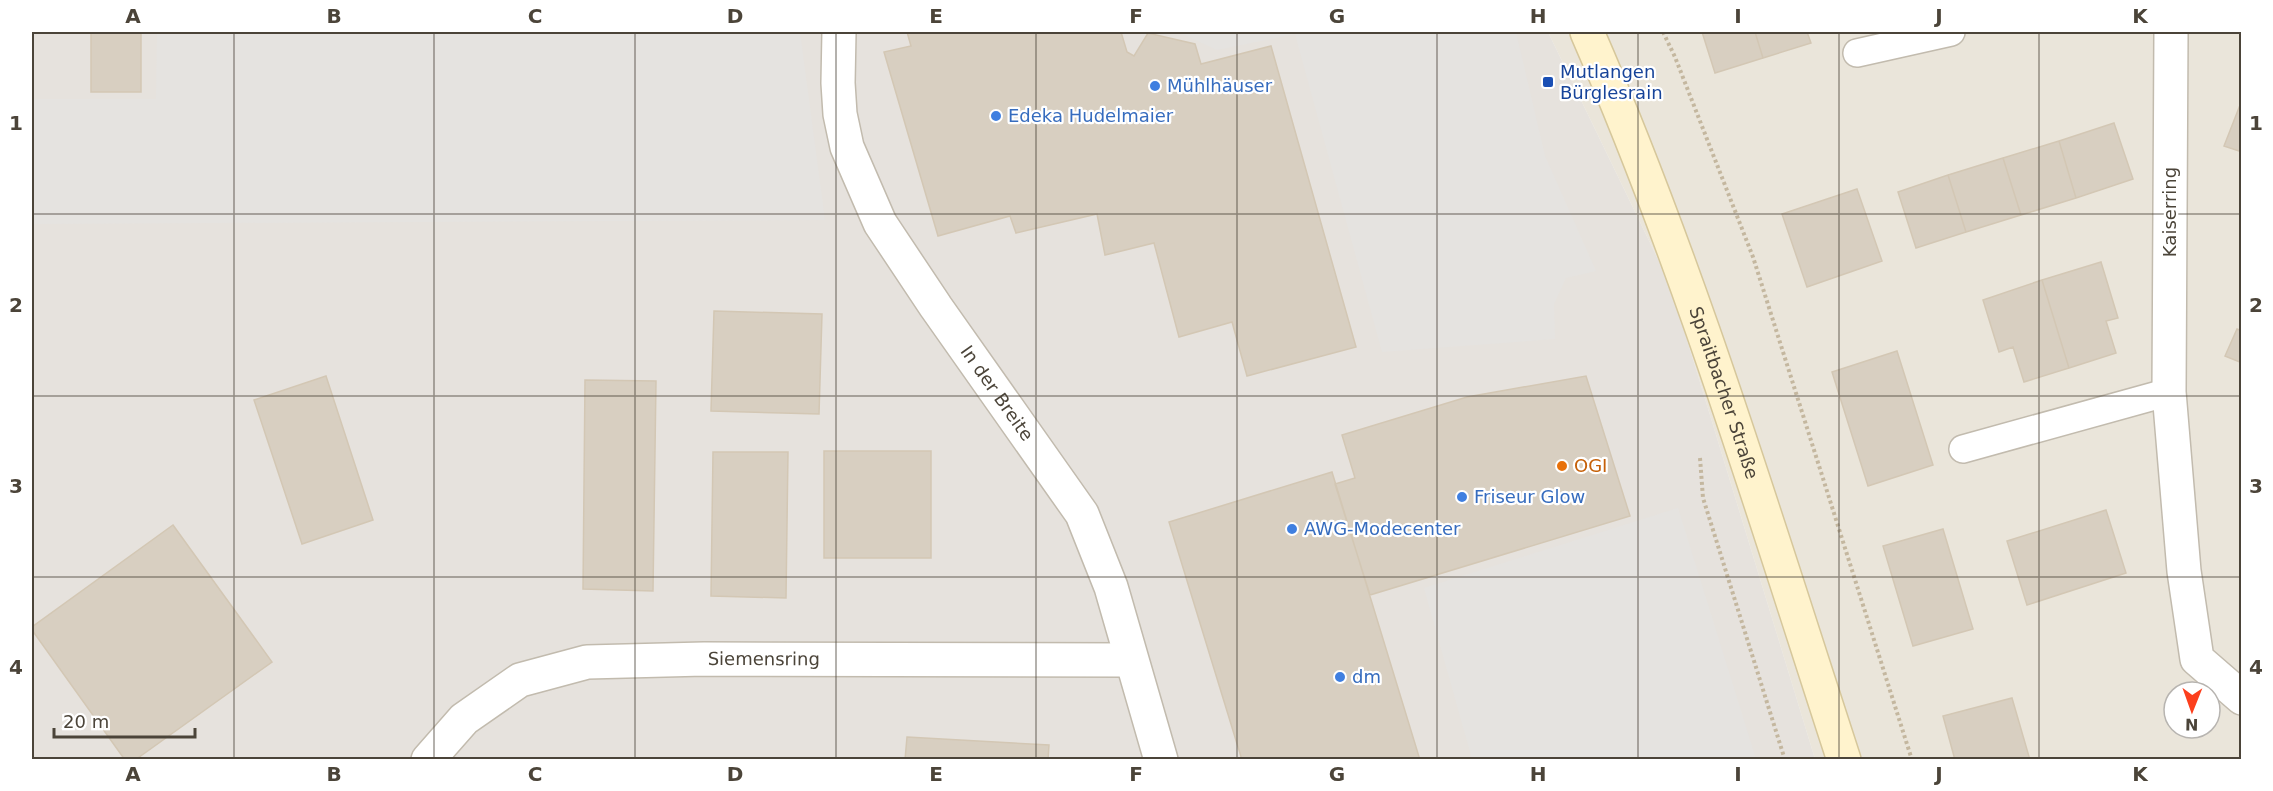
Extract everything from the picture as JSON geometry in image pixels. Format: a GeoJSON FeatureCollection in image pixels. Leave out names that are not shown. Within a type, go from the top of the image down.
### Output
{"type":"FeatureCollection","features":[{"type":"Feature","properties":{"kind":"street","name":"In der Breite"},"geometry":{"type":"LineString","coordinates":[[839,32],[840,114],[847,147],[880,223],[936,307],[1082,514],[1112,587],[1161,759]]}},
{"type":"Feature","properties":{"kind":"street","name":"Spraitbacher Straße"},"geometry":{"type":"LineString","coordinates":[[1587,32],[1660,209],[1703,329],[1844,759]]}},
{"type":"Feature","properties":{"kind":"street","name":"Kaiserring"},"geometry":{"type":"LineString","coordinates":[[2170,32],[2169,392],[2184,571],[2197,659],[2241,698]]}},
{"type":"Feature","properties":{"kind":"street","name":"Siemensring"},"geometry":{"type":"LineString","coordinates":[[428,759],[464,719],[520,680],[587,662],[704,659],[1131,660]]}},
{"type":"Feature","properties":{"kind":"lane"},"geometry":{"type":"LineString","coordinates":[[1857,53],[1951,32]]}},
{"type":"Feature","properties":{"kind":"lane"},"geometry":{"type":"LineString","coordinates":[[1963,449],[2169,392]]}},
{"type":"Feature","properties":{"kind":"path"},"geometry":{"type":"LineString","coordinates":[[1663,32],[1675,57],[1753,256],[1912,759]]}},
{"type":"Feature","properties":{"kind":"path"},"geometry":{"type":"LineString","coordinates":[[1699,450],[1703,498],[1785,759]]}},
{"type":"Feature","properties":{"kind":"shaded area"},"geometry":{"type":"Polygon","coordinates":[[[32,32],[1548,32],[1670,284],[1815,759],[32,759],[32,32]]]}},
{"type":"Feature","properties":{"kind":"shaded area"},"geometry":{"type":"Polygon","coordinates":[[[157,32],[800,32],[825,220],[32,224],[32,99],[156,99],[157,32]]]}},
{"type":"Feature","properties":{"kind":"shaded area"},"geometry":{"type":"Polygon","coordinates":[[[1178,32],[1516,32],[1545,156],[1596,271],[1566,278],[1554,304],[1555,339],[1382,352],[1295,34],[1217,50],[1178,32]]]}},
{"type":"Feature","properties":{"kind":"shaded area"},"geometry":{"type":"Polygon","coordinates":[[[1548,32],[2241,32],[2241,759],[1815,759],[1670,284],[1548,32]]]}},
{"type":"Feature","properties":{"kind":"shaded area"},"geometry":{"type":"Polygon","coordinates":[[[1678,508],[1756,759],[1472,759],[1424,588],[1678,508]]]}},
{"type":"Feature","properties":{"kind":"building"},"geometry":{"type":"Polygon","coordinates":[[[91,32],[141,32],[141,92],[91,92],[91,32]]]}},
{"type":"Feature","properties":{"kind":"building"},"geometry":{"type":"Polygon","coordinates":[[[907,32],[1121,32],[1127,52],[1134,56],[1148,33],[1195,44],[1201,64],[1271,46],[1356,347],[1247,376],[1232,322],[1179,337],[1154,243],[1105,255],[1097,214],[1016,233],[1010,216],[938,236],[884,52],[911,46],[907,32]]]}},
{"type":"Feature","properties":{"kind":"building"},"geometry":{"type":"Polygon","coordinates":[[[1702,32],[1755,32],[1763,58],[1715,73],[1702,32]]]}},
{"type":"Feature","properties":{"kind":"building"},"geometry":{"type":"Polygon","coordinates":[[[1755,32],[1807,32],[1811,43],[1763,58],[1755,32]]]}},
{"type":"Feature","properties":{"kind":"building"},"geometry":{"type":"Polygon","coordinates":[[[2242,100],[2242,152],[2224,146],[2242,100]]]}},
{"type":"Feature","properties":{"kind":"building"},"geometry":{"type":"Polygon","coordinates":[[[2114,123],[2133,179],[2076,198],[2059,141],[2114,123]]]}},
{"type":"Feature","properties":{"kind":"building"},"geometry":{"type":"Polygon","coordinates":[[[2059,141],[2076,198],[2021,215],[2003,158],[2059,141]]]}},
{"type":"Feature","properties":{"kind":"building"},"geometry":{"type":"Polygon","coordinates":[[[2003,158],[2021,215],[1966,232],[1948,175],[2003,158]]]}},
{"type":"Feature","properties":{"kind":"building"},"geometry":{"type":"Polygon","coordinates":[[[1948,175],[1966,232],[1916,248],[1898,192],[1948,175]]]}},
{"type":"Feature","properties":{"kind":"building"},"geometry":{"type":"Polygon","coordinates":[[[1857,189],[1882,261],[1807,287],[1782,214],[1857,189]]]}},
{"type":"Feature","properties":{"kind":"building"},"geometry":{"type":"Polygon","coordinates":[[[2101,262],[2118,318],[2106,321],[2116,353],[2069,368],[2042,280],[2101,262]]]}},
{"type":"Feature","properties":{"kind":"building"},"geometry":{"type":"Polygon","coordinates":[[[2042,280],[2069,368],[2024,382],[2013,347],[1999,352],[1983,300],[2042,280]]]}},
{"type":"Feature","properties":{"kind":"building"},"geometry":{"type":"Polygon","coordinates":[[[714,311],[822,314],[819,414],[711,411],[714,311]]]}},
{"type":"Feature","properties":{"kind":"building"},"geometry":{"type":"Polygon","coordinates":[[[2237,329],[2242,331],[2242,363],[2225,356],[2237,329]]]}},
{"type":"Feature","properties":{"kind":"building"},"geometry":{"type":"Polygon","coordinates":[[[1897,351],[1933,465],[1868,486],[1832,372],[1897,351]]]}},
{"type":"Feature","properties":{"kind":"building"},"geometry":{"type":"Polygon","coordinates":[[[326,376],[373,520],[302,544],[254,400],[326,376]]]}},
{"type":"Feature","properties":{"kind":"building"},"geometry":{"type":"Polygon","coordinates":[[[1586,376],[1630,516],[1370,595],[1335,484],[1355,478],[1342,435],[1467,397],[1586,376]]]}},
{"type":"Feature","properties":{"kind":"building"},"geometry":{"type":"Polygon","coordinates":[[[585,380],[656,381],[653,591],[583,589],[585,380]]]}},
{"type":"Feature","properties":{"kind":"building"},"geometry":{"type":"Polygon","coordinates":[[[824,451],[931,451],[931,558],[824,558],[824,451]]]}},
{"type":"Feature","properties":{"kind":"building"},"geometry":{"type":"Polygon","coordinates":[[[713,452],[788,452],[786,598],[711,596],[713,452]]]}},
{"type":"Feature","properties":{"kind":"building"},"geometry":{"type":"Polygon","coordinates":[[[1332,472],[1420,760],[1242,760],[1169,522],[1332,472]]]}},
{"type":"Feature","properties":{"kind":"building"},"geometry":{"type":"Polygon","coordinates":[[[2106,510],[2126,573],[2027,605],[2007,541],[2106,510]]]}},
{"type":"Feature","properties":{"kind":"building"},"geometry":{"type":"Polygon","coordinates":[[[173,525],[272,662],[135,760],[125,760],[32,627],[173,525]]]}},
{"type":"Feature","properties":{"kind":"building"},"geometry":{"type":"Polygon","coordinates":[[[1943,529],[1973,629],[1913,646],[1883,546],[1943,529]]]}},
{"type":"Feature","properties":{"kind":"building"},"geometry":{"type":"Polygon","coordinates":[[[2012,698],[2030,760],[1955,760],[1943,716],[2012,698]]]}},
{"type":"Feature","properties":{"kind":"building"},"geometry":{"type":"Polygon","coordinates":[[[907,737],[1049,745],[1048,760],[905,760],[907,737]]]}},
{"type":"Feature","properties":{"kind":"place","name":"Mutlangen Bürglesrain"},"geometry":{"type":"Point","coordinates":[1548,82]}},
{"type":"Feature","properties":{"kind":"place","name":"Mühlhäuser"},"geometry":{"type":"Point","coordinates":[1155,86]}},
{"type":"Feature","properties":{"kind":"place","name":"Edeka Hudelmaier"},"geometry":{"type":"Point","coordinates":[996,116]}},
{"type":"Feature","properties":{"kind":"place","name":"OGI"},"geometry":{"type":"Point","coordinates":[1562,466]}},
{"type":"Feature","properties":{"kind":"place","name":"Friseur Glow"},"geometry":{"type":"Point","coordinates":[1462,497]}},
{"type":"Feature","properties":{"kind":"place","name":"AWG-Modecenter"},"geometry":{"type":"Point","coordinates":[1292,529]}},
{"type":"Feature","properties":{"kind":"place","name":"dm"},"geometry":{"type":"Point","coordinates":[1340,677]}}]}
